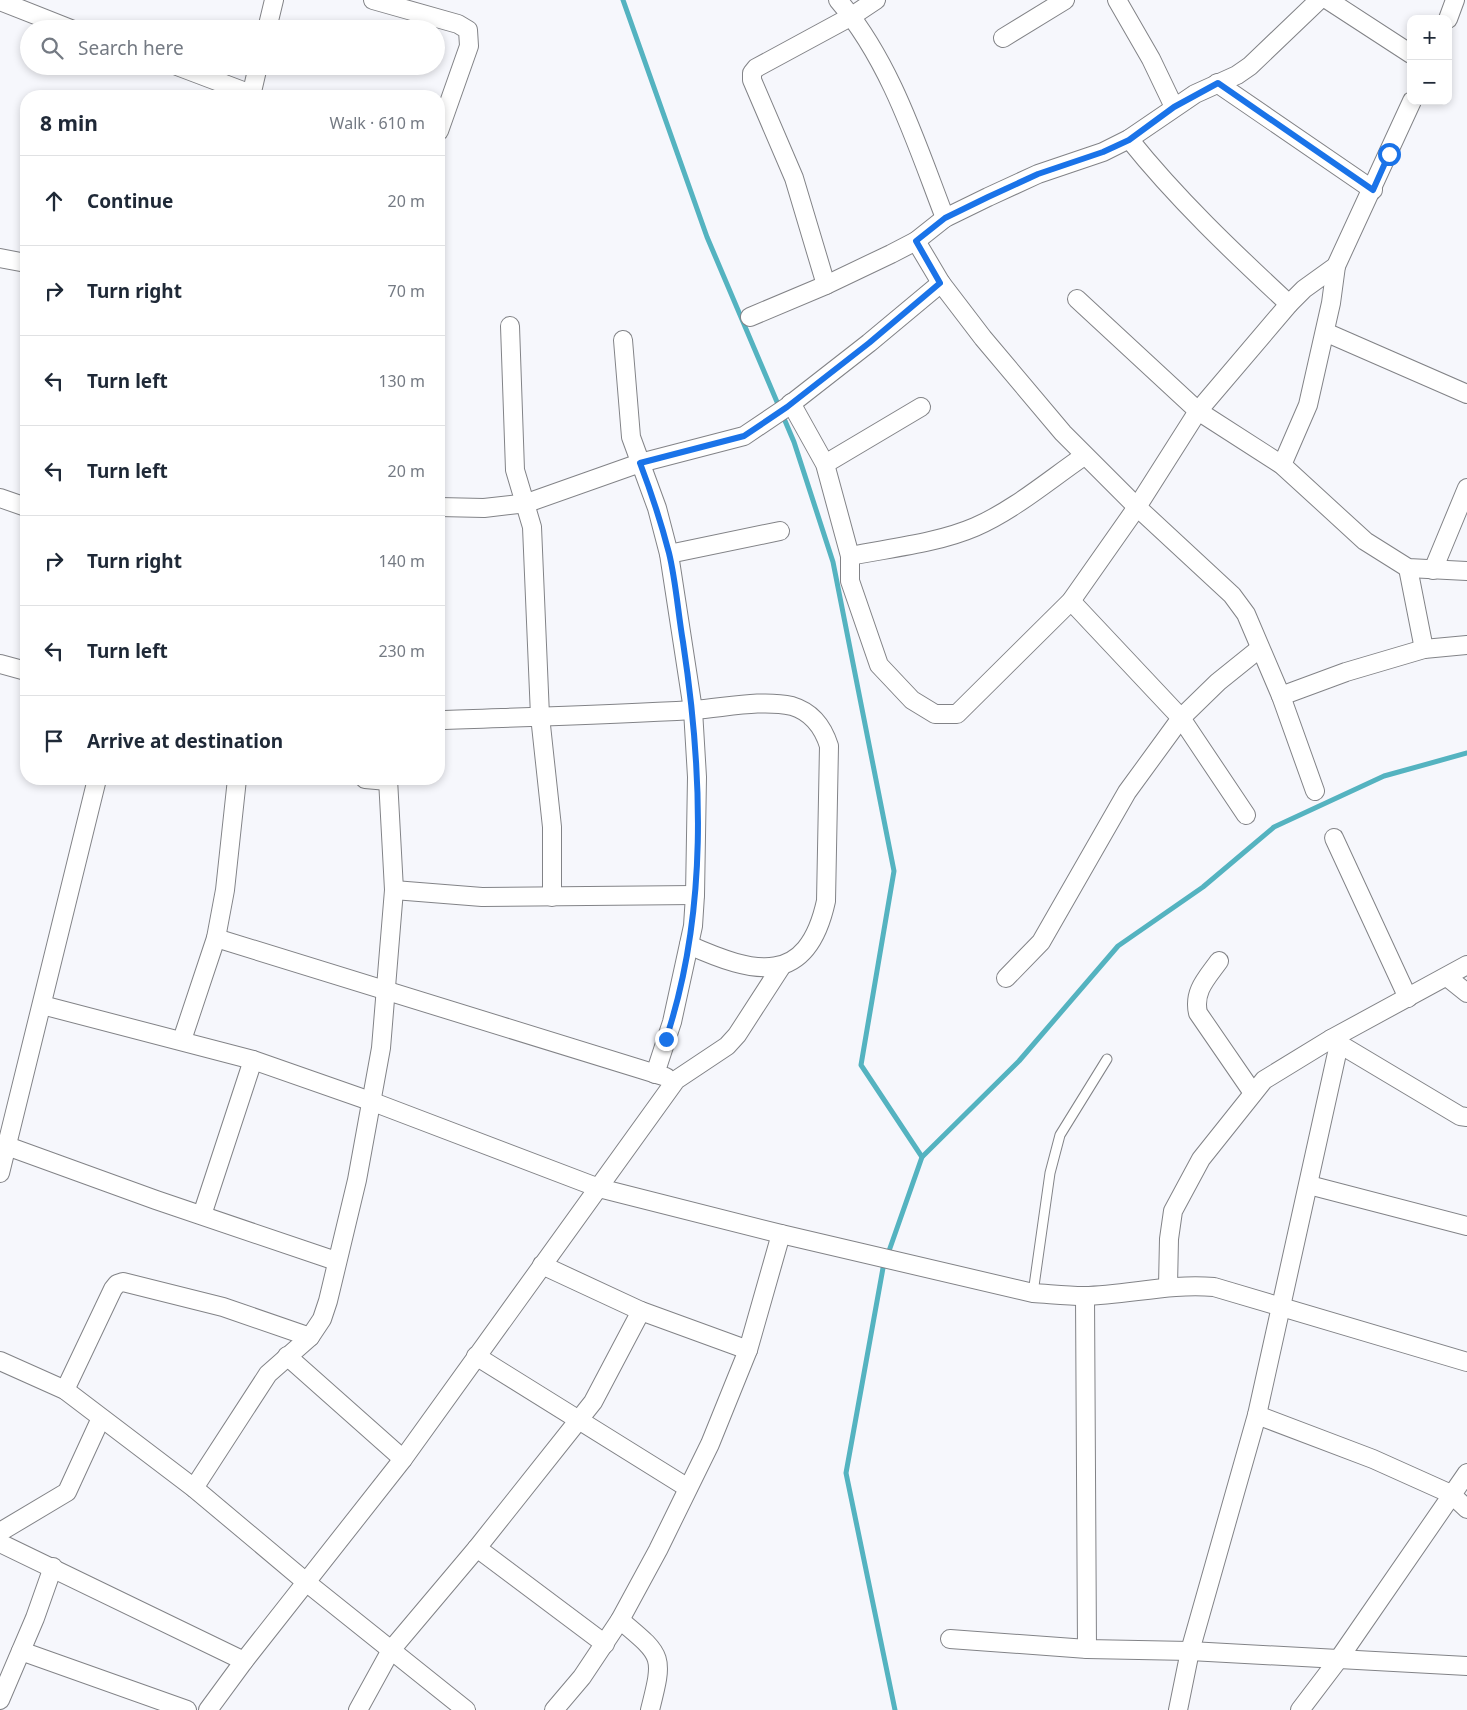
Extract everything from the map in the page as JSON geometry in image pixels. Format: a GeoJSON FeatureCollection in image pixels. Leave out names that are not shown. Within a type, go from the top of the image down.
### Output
{"type":"FeatureCollection","features":[{"type":"Feature","properties":{"kind":"street"},"geometry":{"type":"LineString","coordinates":[[269,20],[274,0]]}},
{"type":"Feature","properties":{"kind":"street"},"geometry":{"type":"LineString","coordinates":[[373,0],[444,20]]}},
{"type":"Feature","properties":{"kind":"street"},"geometry":{"type":"LineString","coordinates":[[838,0],[852,16],[871,44],[895,93],[945,218]]}},
{"type":"Feature","properties":{"kind":"street"},"geometry":{"type":"LineString","coordinates":[[826,285],[794,178],[752,80],[752,73],[756,68],[852,16],[876,0]]}},
{"type":"Feature","properties":{"kind":"street"},"geometry":{"type":"LineString","coordinates":[[1003,38],[1065,0]]}},
{"type":"Feature","properties":{"kind":"street"},"geometry":{"type":"LineString","coordinates":[[1117,0],[1151,59],[1174,107]]}},
{"type":"Feature","properties":{"kind":"street"},"geometry":{"type":"LineString","coordinates":[[750,317],[826,285],[916,241],[945,218],[1038,174],[1103,152],[1129,140],[1174,107],[1250,66],[1319,0]]}},
{"type":"Feature","properties":{"kind":"street"},"geometry":{"type":"LineString","coordinates":[[1328,0],[1407,51]]}},
{"type":"Feature","properties":{"kind":"street"},"geometry":{"type":"LineString","coordinates":[[1449,15],[1455,0]]}},
{"type":"Feature","properties":{"kind":"street"},"geometry":{"type":"LineString","coordinates":[[0,1],[48,20]]}},
{"type":"Feature","properties":{"kind":"street"},"geometry":{"type":"LineString","coordinates":[[445,20],[458,24],[468,30],[469,46],[445,114]]}},
{"type":"Feature","properties":{"kind":"street"},"geometry":{"type":"LineString","coordinates":[[200,75],[238,90]]}},
{"type":"Feature","properties":{"kind":"street"},"geometry":{"type":"LineString","coordinates":[[252,90],[256,75]]}},
{"type":"Feature","properties":{"kind":"street"},"geometry":{"type":"LineString","coordinates":[[1218,83],[1373,190]]}},
{"type":"Feature","properties":{"kind":"street"},"geometry":{"type":"LineString","coordinates":[[1282,464],[1308,405],[1325,332],[1336,266],[1373,190],[1410,105]]}},
{"type":"Feature","properties":{"kind":"street"},"geometry":{"type":"LineString","coordinates":[[1129,140],[1147,163],[1234,252],[1289,304]]}},
{"type":"Feature","properties":{"kind":"street"},"geometry":{"type":"LineString","coordinates":[[916,241],[940,283],[983,338],[1084,456],[1137,508],[1232,595],[1246,614],[1281,696],[1315,791]]}},
{"type":"Feature","properties":{"kind":"street"},"geometry":{"type":"LineString","coordinates":[[0,258],[20,262]]}},
{"type":"Feature","properties":{"kind":"street"},"geometry":{"type":"LineString","coordinates":[[789,405],[825,464],[850,556],[850,580],[879,664],[912,700],[935,714],[957,714],[1071,601],[1137,508],[1198,411],[1289,304],[1304,289],[1336,266]]}},
{"type":"Feature","properties":{"kind":"street"},"geometry":{"type":"LineString","coordinates":[[445,507],[484,508],[527,503],[640,463],[739,438],[789,405],[940,283]]}},
{"type":"Feature","properties":{"kind":"street"},"geometry":{"type":"LineString","coordinates":[[1077,299],[1198,411],[1282,464],[1366,541],[1408,568],[1467,571]]}},
{"type":"Feature","properties":{"kind":"street"},"geometry":{"type":"LineString","coordinates":[[510,326],[515,470],[519,488],[527,503],[532,528],[540,716],[552,827],[552,897]]}},
{"type":"Feature","properties":{"kind":"street"},"geometry":{"type":"LineString","coordinates":[[1325,332],[1467,394]]}},
{"type":"Feature","properties":{"kind":"street"},"geometry":{"type":"LineString","coordinates":[[623,340],[631,437],[657,508],[669,554],[693,710],[697,777],[695,895],[689,945],[672,1022],[655,1074]]}},
{"type":"Feature","properties":{"kind":"street"},"geometry":{"type":"LineString","coordinates":[[825,464],[921,407]]}},
{"type":"Feature","properties":{"kind":"street"},"geometry":{"type":"LineString","coordinates":[[850,556],[958,533],[977,526],[1008,508],[1084,456]]}},
{"type":"Feature","properties":{"kind":"street"},"geometry":{"type":"LineString","coordinates":[[1433,570],[1467,488]]}},
{"type":"Feature","properties":{"kind":"street"},"geometry":{"type":"LineString","coordinates":[[0,498],[20,505]]}},
{"type":"Feature","properties":{"kind":"street"},"geometry":{"type":"LineString","coordinates":[[669,554],[780,531]]}},
{"type":"Feature","properties":{"kind":"street"},"geometry":{"type":"LineString","coordinates":[[1408,568],[1424,649]]}},
{"type":"Feature","properties":{"kind":"street"},"geometry":{"type":"LineString","coordinates":[[1071,601],[1181,718],[1246,815]]}},
{"type":"Feature","properties":{"kind":"street"},"geometry":{"type":"LineString","coordinates":[[1281,696],[1346,672],[1424,649],[1467,645]]}},
{"type":"Feature","properties":{"kind":"street"},"geometry":{"type":"LineString","coordinates":[[1006,978],[1041,942],[1127,792],[1181,718],[1225,677],[1260,648]]}},
{"type":"Feature","properties":{"kind":"street"},"geometry":{"type":"LineString","coordinates":[[0,664],[20,669]]}},
{"type":"Feature","properties":{"kind":"street"},"geometry":{"type":"LineString","coordinates":[[208,1710],[244,1661],[403,1458],[676,1080],[728,1046],[781,967],[804,950],[821,924],[826,901],[829,746],[825,732],[814,719],[791,706],[768,704],[693,710],[445,720]]}},
{"type":"Feature","properties":{"kind":"street"},"geometry":{"type":"LineString","coordinates":[[0,1173],[96,785]]}},
{"type":"Feature","properties":{"kind":"street"},"geometry":{"type":"LineString","coordinates":[[182,1040],[216,938],[224,890],[236,785]]}},
{"type":"Feature","properties":{"kind":"street"},"geometry":{"type":"LineString","coordinates":[[194,1488],[268,1374],[310,1337],[322,1319],[328,1301],[357,1180],[373,1102],[381,1048],[394,890],[388,785]]}},
{"type":"Feature","properties":{"kind":"street"},"geometry":{"type":"LineString","coordinates":[[1334,838],[1408,998]]}},
{"type":"Feature","properties":{"kind":"street"},"geometry":{"type":"LineString","coordinates":[[394,890],[482,897],[695,895]]}},
{"type":"Feature","properties":{"kind":"street"},"geometry":{"type":"LineString","coordinates":[[216,938],[676,1080]]}},
{"type":"Feature","properties":{"kind":"street"},"geometry":{"type":"LineString","coordinates":[[689,945],[742,966],[781,967]]}},
{"type":"Feature","properties":{"kind":"street"},"geometry":{"type":"LineString","coordinates":[[1218,961],[1199,989],[1196,1003],[1198,1013],[1252,1094]]}},
{"type":"Feature","properties":{"kind":"street"},"geometry":{"type":"LineString","coordinates":[[1168,1286],[1169,1239],[1173,1211],[1201,1158],[1264,1080],[1467,965]]}},
{"type":"Feature","properties":{"kind":"street"},"geometry":{"type":"LineString","coordinates":[[1447,977],[1467,993]]}},
{"type":"Feature","properties":{"kind":"street"},"geometry":{"type":"LineString","coordinates":[[42,1004],[253,1060],[373,1102],[599,1188],[781,1234],[1034,1293],[1084,1296],[1168,1286],[1192,1285],[1214,1287],[1467,1362]]}},
{"type":"Feature","properties":{"kind":"street"},"geometry":{"type":"LineString","coordinates":[[1335,1041],[1460,1116],[1467,1117]]}},
{"type":"Feature","properties":{"kind":"street"},"geometry":{"type":"LineString","coordinates":[[1178,1710],[1190,1651],[1257,1416],[1309,1185],[1335,1041]]}},
{"type":"Feature","properties":{"kind":"street"},"geometry":{"type":"LineString","coordinates":[[202,1215],[253,1060]]}},
{"type":"Feature","properties":{"kind":"street"},"geometry":{"type":"LineString","coordinates":[[7,1146],[336,1262]]}},
{"type":"Feature","properties":{"kind":"street"},"geometry":{"type":"LineString","coordinates":[[1309,1185],[1466,1224]]}},
{"type":"Feature","properties":{"kind":"street"},"geometry":{"type":"LineString","coordinates":[[554,1710],[582,1677],[620,1620],[710,1444],[748,1350],[781,1234]]}},
{"type":"Feature","properties":{"kind":"street"},"geometry":{"type":"LineString","coordinates":[[542,1265],[642,1310],[748,1350]]}},
{"type":"Feature","properties":{"kind":"street"},"geometry":{"type":"LineString","coordinates":[[66,1390],[113,1289],[117,1284],[123,1282],[223,1307],[310,1337]]}},
{"type":"Feature","properties":{"kind":"street"},"geometry":{"type":"LineString","coordinates":[[1084,1296],[1087,1649]]}},
{"type":"Feature","properties":{"kind":"street"},"geometry":{"type":"LineString","coordinates":[[358,1710],[390,1650],[477,1548],[593,1402],[642,1310]]}},
{"type":"Feature","properties":{"kind":"street"},"geometry":{"type":"LineString","coordinates":[[287,1356],[403,1458]]}},
{"type":"Feature","properties":{"kind":"street"},"geometry":{"type":"LineString","coordinates":[[476,1356],[688,1488]]}},
{"type":"Feature","properties":{"kind":"street"},"geometry":{"type":"LineString","coordinates":[[0,1361],[66,1390],[194,1488],[306,1582],[466,1710]]}},
{"type":"Feature","properties":{"kind":"street"},"geometry":{"type":"LineString","coordinates":[[1257,1416],[1373,1459],[1451,1494],[1467,1509]]}},
{"type":"Feature","properties":{"kind":"street"},"geometry":{"type":"LineString","coordinates":[[0,1532],[67,1492],[102,1418]]}},
{"type":"Feature","properties":{"kind":"street"},"geometry":{"type":"LineString","coordinates":[[1300,1710],[1338,1660],[1467,1472]]}},
{"type":"Feature","properties":{"kind":"street"},"geometry":{"type":"LineString","coordinates":[[0,1543],[244,1661]]}},
{"type":"Feature","properties":{"kind":"street"},"geometry":{"type":"LineString","coordinates":[[477,1548],[605,1644]]}},
{"type":"Feature","properties":{"kind":"street"},"geometry":{"type":"LineString","coordinates":[[0,1700],[53,1567]]}},
{"type":"Feature","properties":{"kind":"street"},"geometry":{"type":"LineString","coordinates":[[620,1620],[651,1647],[657,1657],[657,1681],[650,1710]]}},
{"type":"Feature","properties":{"kind":"street"},"geometry":{"type":"LineString","coordinates":[[950,1639],[1087,1649],[1190,1651],[1467,1666]]}},
{"type":"Feature","properties":{"kind":"street"},"geometry":{"type":"LineString","coordinates":[[21,1651],[187,1710]]}},
{"type":"Feature","properties":{"kind":"lane"},"geometry":{"type":"LineString","coordinates":[[1034,1293],[1050,1173],[1060,1135],[1107,1059]]}},
{"type":"Feature","properties":{"kind":"waterway"},"geometry":{"type":"LineString","coordinates":[[623,0],[707,237],[794,442],[833,562],[894,871],[861,1065],[922,1157],[883,1268],[846,1473],[895,1710]]}},
{"type":"Feature","properties":{"kind":"waterway"},"geometry":{"type":"LineString","coordinates":[[922,1157],[1019,1061],[1118,946],[1203,887],[1274,827],[1384,776],[1467,753]]}},
{"type":"Feature","properties":{"kind":"route"},"geometry":{"type":"LineString","coordinates":[[666,1039],[676,1007],[692,926],[697,839],[697,777],[693,710],[669,554],[657,508],[640,463],[744,436],[787,407],[869,343],[940,283],[916,241],[945,218],[1038,174],[1103,152],[1129,140],[1174,107],[1218,83],[1331,163],[1373,190],[1389,154]]}}]}
